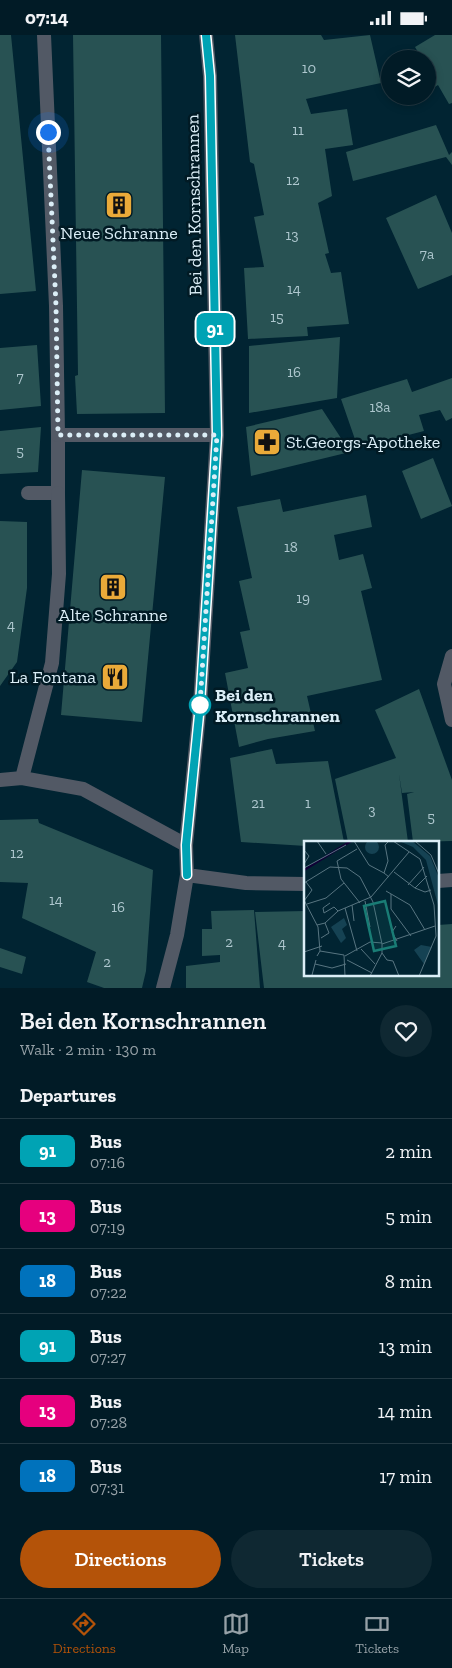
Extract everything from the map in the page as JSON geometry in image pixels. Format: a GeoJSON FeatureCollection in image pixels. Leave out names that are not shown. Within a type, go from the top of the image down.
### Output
{"type":"FeatureCollection","features":[{"type":"Feature","properties":{"kind":"street"},"geometry":{"type":"LineString","coordinates":[[22,778],[52,663],[59,574],[56,306],[44,35]]}},
{"type":"Feature","properties":{"kind":"street","name":"Bei den Kornschrannen"},"geometry":{"type":"LineString","coordinates":[[163,988],[177,935],[187,875],[186,845],[200,705],[217,435],[210,76],[206,35]]}},
{"type":"Feature","properties":{"kind":"street"},"geometry":{"type":"LineString","coordinates":[[58,435],[217,435]]}},
{"type":"Feature","properties":{"kind":"street"},"geometry":{"type":"LineString","coordinates":[[28,493],[58,493]]}},
{"type":"Feature","properties":{"kind":"street"},"geometry":{"type":"LineString","coordinates":[[452,656],[444,684],[452,720]]}},
{"type":"Feature","properties":{"kind":"street"},"geometry":{"type":"LineString","coordinates":[[0,780],[22,778],[83,789],[186,845]]}},
{"type":"Feature","properties":{"kind":"street"},"geometry":{"type":"LineString","coordinates":[[187,875],[246,883],[304,884]]}},
{"type":"Feature","properties":{"kind":"building"},"geometry":{"type":"Polygon","coordinates":[[[0,35],[11,35],[36,291],[0,294],[0,35]]]}},
{"type":"Feature","properties":{"kind":"building","name":"Neue Schranne"},"geometry":{"type":"Polygon","coordinates":[[[73,35],[161,35],[165,413],[77,414],[75,376],[78,375],[73,35]]]}},
{"type":"Feature","properties":{"kind":"building"},"geometry":{"type":"Polygon","coordinates":[[[235,35],[321,35],[324,40],[370,35],[381,83],[306,99],[311,114],[347,109],[353,145],[325,149],[332,196],[318,203],[329,253],[325,254],[331,273],[341,272],[349,324],[307,327],[308,336],[248,339],[244,268],[264,267],[254,217],[264,215],[254,164],[250,162],[235,35]]]}},
{"type":"Feature","properties":{"kind":"building"},"geometry":{"type":"Polygon","coordinates":[[[435,35],[452,35],[452,103],[449,104],[438,85],[436,86],[436,50],[417,50],[415,47],[435,35]]]}},
{"type":"Feature","properties":{"kind":"building"},"geometry":{"type":"Polygon","coordinates":[[[436,125],[449,155],[452,152],[452,165],[446,157],[353,181],[346,152],[436,125]]]}},
{"type":"Feature","properties":{"kind":"building"},"geometry":{"type":"Polygon","coordinates":[[[436,195],[452,233],[452,275],[418,289],[386,218],[436,195]]]}},
{"type":"Feature","properties":{"kind":"building"},"geometry":{"type":"Polygon","coordinates":[[[340,337],[337,398],[249,413],[249,346],[340,337]]]}},
{"type":"Feature","properties":{"kind":"building"},"geometry":{"type":"Polygon","coordinates":[[[37,345],[41,406],[0,410],[0,348],[37,345]]]}},
{"type":"Feature","properties":{"kind":"building"},"geometry":{"type":"Polygon","coordinates":[[[452,378],[452,418],[446,421],[440,410],[419,415],[424,431],[358,448],[341,399],[407,379],[412,392],[452,378]]]}},
{"type":"Feature","properties":{"kind":"building"},"geometry":{"type":"Polygon","coordinates":[[[322,409],[350,452],[251,476],[246,427],[322,409]]]}},
{"type":"Feature","properties":{"kind":"building"},"geometry":{"type":"Polygon","coordinates":[[[41,427],[38,472],[0,474],[0,431],[41,427]]]}},
{"type":"Feature","properties":{"kind":"building"},"geometry":{"type":"Polygon","coordinates":[[[433,458],[452,506],[421,519],[402,471],[433,458]]]}},
{"type":"Feature","properties":{"kind":"building","name":"Alte Schranne"},"geometry":{"type":"Polygon","coordinates":[[[82,470],[165,477],[142,722],[61,715],[82,470]]]}},
{"type":"Feature","properties":{"kind":"building"},"geometry":{"type":"Polygon","coordinates":[[[366,495],[372,527],[334,535],[339,560],[363,554],[372,588],[361,591],[382,680],[307,696],[315,731],[268,739],[239,747],[225,673],[248,668],[240,632],[250,630],[239,581],[252,578],[237,507],[280,499],[283,512],[366,495]]]}},
{"type":"Feature","properties":{"kind":"building"},"geometry":{"type":"Polygon","coordinates":[[[0,521],[27,522],[27,588],[17,662],[0,686],[0,521]]]}},
{"type":"Feature","properties":{"kind":"building"},"geometry":{"type":"Polygon","coordinates":[[[419,689],[452,780],[452,841],[413,841],[407,794],[414,792],[402,793],[399,774],[408,841],[348,841],[335,779],[396,758],[375,710],[419,689]]]}},
{"type":"Feature","properties":{"kind":"building"},"geometry":{"type":"Polygon","coordinates":[[[272,749],[276,764],[328,761],[344,841],[304,841],[304,846],[241,842],[230,758],[272,749]]]}},
{"type":"Feature","properties":{"kind":"building"},"geometry":{"type":"Polygon","coordinates":[[[38,819],[39,823],[153,870],[146,971],[142,988],[104,988],[87,982],[96,952],[22,918],[28,883],[0,882],[0,820],[38,819]]]}},
{"type":"Feature","properties":{"kind":"building"},"geometry":{"type":"Polygon","coordinates":[[[254,910],[260,988],[186,988],[186,966],[220,962],[220,955],[202,956],[202,929],[212,929],[211,911],[254,910]]]}},
{"type":"Feature","properties":{"kind":"building"},"geometry":{"type":"Polygon","coordinates":[[[304,911],[304,976],[440,976],[440,925],[452,924],[452,988],[264,988],[255,912],[304,911]]]}},
{"type":"Feature","properties":{"kind":"building"},"geometry":{"type":"Polygon","coordinates":[[[0,948],[26,957],[22,974],[0,967],[0,948]]]}},
{"type":"Feature","properties":{"kind":"bus line","name":"91"},"geometry":{"type":"LineString","coordinates":[[187,875],[186,845],[200,705],[217,435],[210,76],[206,35]]}},
{"type":"Feature","properties":{"kind":"place","name":"Neue Schranne"},"geometry":{"type":"Point","coordinates":[119,205]}},
{"type":"Feature","properties":{"kind":"place","name":"St.Georgs-Apotheke"},"geometry":{"type":"Point","coordinates":[267,442]}},
{"type":"Feature","properties":{"kind":"place","name":"Alte Schranne"},"geometry":{"type":"Point","coordinates":[113,587]}},
{"type":"Feature","properties":{"kind":"place","name":"La Fontana"},"geometry":{"type":"Point","coordinates":[115,677]}},
{"type":"Feature","properties":{"kind":"place","name":"Bei den Kornschrannen"},"geometry":{"type":"Point","coordinates":[200,705]}},
{"type":"Feature","properties":{"kind":"route"},"geometry":{"type":"LineString","coordinates":[[48,132],[56,306],[58,435],[217,435],[200,705]]}}]}
